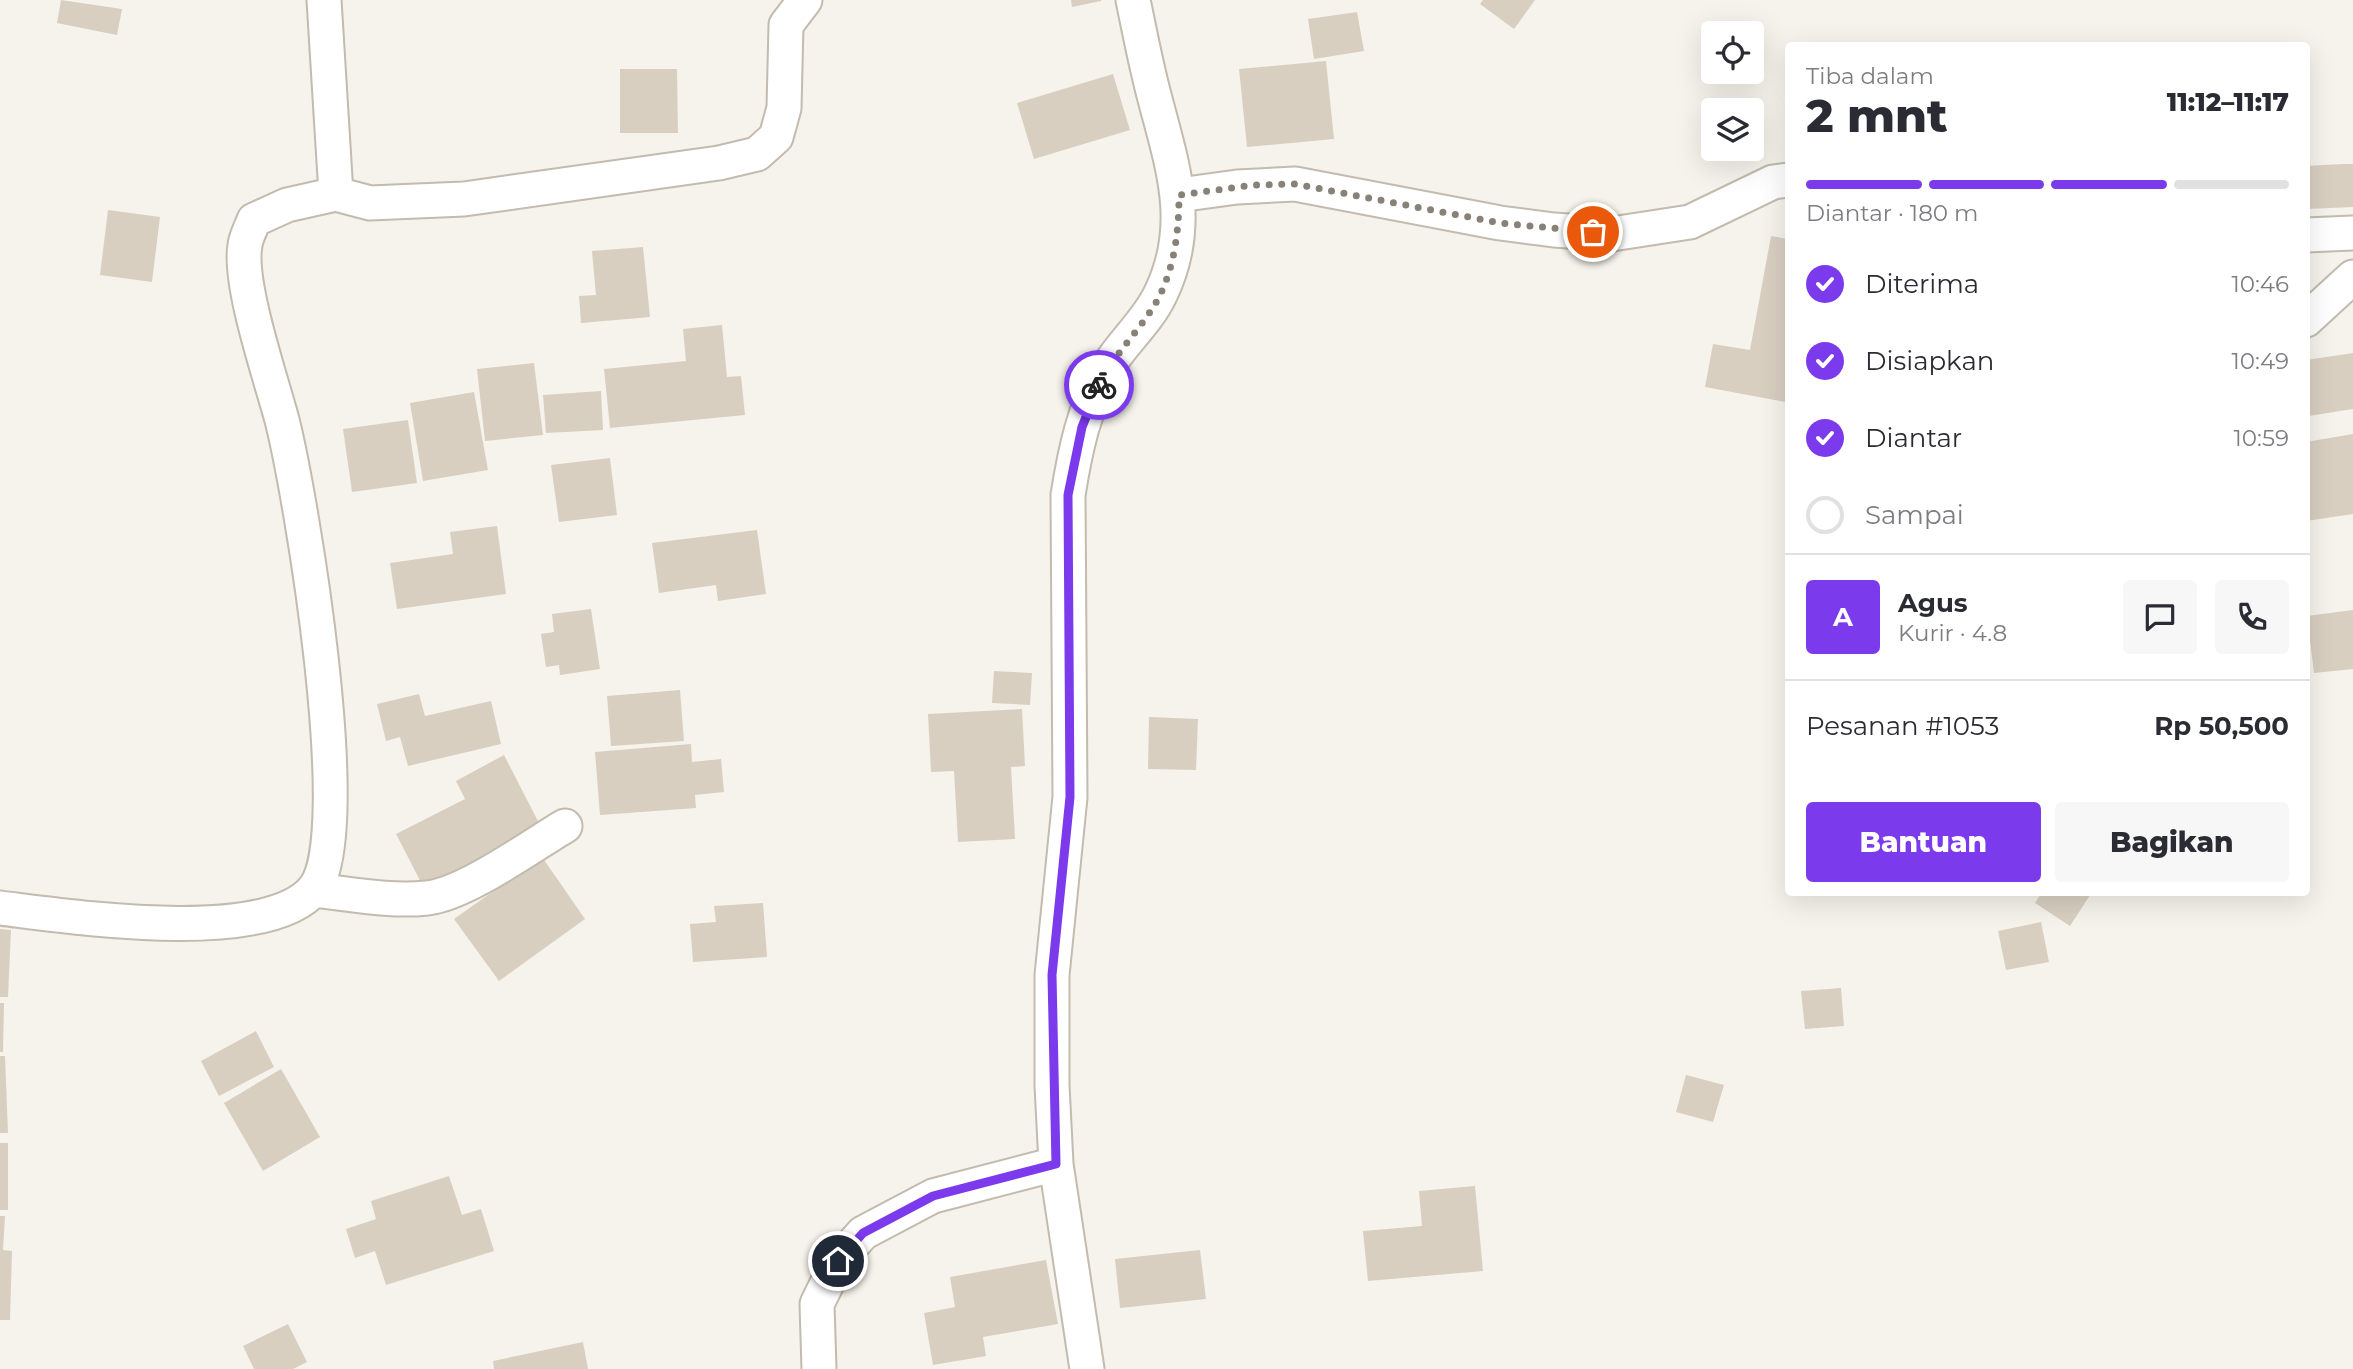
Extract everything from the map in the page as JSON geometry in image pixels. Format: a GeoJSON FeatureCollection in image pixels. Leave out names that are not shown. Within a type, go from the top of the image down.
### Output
{"type":"FeatureCollection","features":[{"type":"Feature","properties":{"kind":"street"},"geometry":{"type":"LineString","coordinates":[[324,0],[336,194]]}},
{"type":"Feature","properties":{"kind":"street"},"geometry":{"type":"LineString","coordinates":[[0,908],[120,922],[226,924],[294,904],[314,890],[325,866],[331,842],[326,710],[305,528],[284,427],[244,274],[244,254],[254,220],[287,205],[336,194],[370,203],[464,199],[719,163],[757,154],[776,137],[784,108],[786,24],[805,0]]}},
{"type":"Feature","properties":{"kind":"street"},"geometry":{"type":"LineString","coordinates":[[1087,1369],[1056,1164],[1052,975],[1070,797],[1068,495],[1074,457],[1093,396],[1107,368],[1159,297],[1168,274],[1175,249],[1179,195],[1133,0]]}},
{"type":"Feature","properties":{"kind":"street"},"geometry":{"type":"LineString","coordinates":[[1179,195],[1248,186],[1295,184],[1500,223],[1612,234],[1690,222],[1773,182],[1785,180]]}},
{"type":"Feature","properties":{"kind":"street"},"geometry":{"type":"LineString","coordinates":[[2310,235],[2353,233]]}},
{"type":"Feature","properties":{"kind":"street"},"geometry":{"type":"LineString","coordinates":[[2310,316],[2353,276]]}},
{"type":"Feature","properties":{"kind":"street"},"geometry":{"type":"LineString","coordinates":[[314,890],[385,898],[429,898],[460,887],[565,826]]}},
{"type":"Feature","properties":{"kind":"street"},"geometry":{"type":"LineString","coordinates":[[819,1369],[817,1304],[838,1261],[863,1233],[933,1196],[1056,1164]]}},
{"type":"Feature","properties":{"kind":"building"},"geometry":{"type":"Polygon","coordinates":[[[61,0],[122,9],[117,35],[57,23],[61,0]]]}},
{"type":"Feature","properties":{"kind":"building"},"geometry":{"type":"Polygon","coordinates":[[[1071,0],[1101,0],[1101,1],[1072,7],[1071,0]]]}},
{"type":"Feature","properties":{"kind":"building"},"geometry":{"type":"Polygon","coordinates":[[[1483,0],[1535,0],[1514,29],[1480,4],[1483,0]]]}},
{"type":"Feature","properties":{"kind":"building"},"geometry":{"type":"Polygon","coordinates":[[[1357,12],[1364,51],[1314,59],[1308,19],[1357,12]]]}},
{"type":"Feature","properties":{"kind":"building"},"geometry":{"type":"Polygon","coordinates":[[[1326,61],[1334,139],[1247,147],[1239,69],[1326,61]]]}},
{"type":"Feature","properties":{"kind":"building"},"geometry":{"type":"Polygon","coordinates":[[[620,69],[677,69],[678,133],[620,133],[620,69]]]}},
{"type":"Feature","properties":{"kind":"building"},"geometry":{"type":"Polygon","coordinates":[[[1113,74],[1130,130],[1034,159],[1017,103],[1113,74]]]}},
{"type":"Feature","properties":{"kind":"building"},"geometry":{"type":"Polygon","coordinates":[[[2353,164],[2353,207],[2310,209],[2310,166],[2353,164]]]}},
{"type":"Feature","properties":{"kind":"building"},"geometry":{"type":"Polygon","coordinates":[[[108,210],[160,217],[152,282],[100,275],[108,210]]]}},
{"type":"Feature","properties":{"kind":"building"},"geometry":{"type":"Polygon","coordinates":[[[1771,236],[1785,238],[1785,402],[1705,387],[1713,344],[1750,350],[1771,236]]]}},
{"type":"Feature","properties":{"kind":"building"},"geometry":{"type":"Polygon","coordinates":[[[643,247],[650,317],[581,323],[579,296],[596,295],[592,251],[643,247]]]}},
{"type":"Feature","properties":{"kind":"building"},"geometry":{"type":"Polygon","coordinates":[[[722,325],[727,377],[741,376],[745,415],[610,428],[604,369],[686,361],[683,329],[722,325]]]}},
{"type":"Feature","properties":{"kind":"building"},"geometry":{"type":"Polygon","coordinates":[[[2353,353],[2353,409],[2310,416],[2310,359],[2353,353]]]}},
{"type":"Feature","properties":{"kind":"building"},"geometry":{"type":"Polygon","coordinates":[[[534,363],[543,435],[485,441],[477,369],[534,363]]]}},
{"type":"Feature","properties":{"kind":"building"},"geometry":{"type":"Polygon","coordinates":[[[601,391],[603,430],[546,433],[543,395],[601,391]]]}},
{"type":"Feature","properties":{"kind":"building"},"geometry":{"type":"Polygon","coordinates":[[[474,392],[488,470],[423,481],[410,403],[474,392]]]}},
{"type":"Feature","properties":{"kind":"building"},"geometry":{"type":"Polygon","coordinates":[[[408,420],[417,483],[352,492],[343,429],[408,420]]]}},
{"type":"Feature","properties":{"kind":"building"},"geometry":{"type":"Polygon","coordinates":[[[2353,434],[2353,514],[2310,520],[2310,441],[2353,434]]]}},
{"type":"Feature","properties":{"kind":"building"},"geometry":{"type":"Polygon","coordinates":[[[610,458],[617,515],[559,522],[551,465],[610,458]]]}},
{"type":"Feature","properties":{"kind":"building"},"geometry":{"type":"Polygon","coordinates":[[[497,526],[506,594],[397,609],[390,563],[453,554],[450,532],[497,526]]]}},
{"type":"Feature","properties":{"kind":"building"},"geometry":{"type":"Polygon","coordinates":[[[757,530],[766,594],[718,601],[716,585],[659,593],[652,543],[757,530]]]}},
{"type":"Feature","properties":{"kind":"building"},"geometry":{"type":"Polygon","coordinates":[[[591,609],[600,669],[560,675],[559,665],[546,667],[541,634],[554,632],[552,614],[591,609]]]}},
{"type":"Feature","properties":{"kind":"building"},"geometry":{"type":"Polygon","coordinates":[[[2353,610],[2353,669],[2314,673],[2310,616],[2353,610]]]}},
{"type":"Feature","properties":{"kind":"building"},"geometry":{"type":"Polygon","coordinates":[[[994,671],[1032,673],[1030,705],[992,703],[994,671]]]}},
{"type":"Feature","properties":{"kind":"building"},"geometry":{"type":"Polygon","coordinates":[[[680,690],[684,741],[611,746],[607,696],[680,690]]]}},
{"type":"Feature","properties":{"kind":"building"},"geometry":{"type":"Polygon","coordinates":[[[419,694],[425,716],[491,701],[501,744],[408,766],[400,737],[386,741],[377,704],[419,694]]]}},
{"type":"Feature","properties":{"kind":"building"},"geometry":{"type":"Polygon","coordinates":[[[1022,709],[1025,766],[1011,767],[1015,839],[958,842],[954,771],[931,772],[928,714],[1022,709]]]}},
{"type":"Feature","properties":{"kind":"building"},"geometry":{"type":"Polygon","coordinates":[[[1149,717],[1198,719],[1196,770],[1148,769],[1149,717]]]}},
{"type":"Feature","properties":{"kind":"building"},"geometry":{"type":"Polygon","coordinates":[[[691,744],[692,762],[721,759],[724,792],[695,795],[696,808],[600,815],[595,752],[691,744]]]}},
{"type":"Feature","properties":{"kind":"building"},"geometry":{"type":"Polygon","coordinates":[[[504,755],[542,829],[425,890],[396,834],[465,799],[456,781],[504,755]]]}},
{"type":"Feature","properties":{"kind":"building"},"geometry":{"type":"Polygon","coordinates":[[[542,857],[585,919],[499,981],[454,919],[542,857]]]}},
{"type":"Feature","properties":{"kind":"building"},"geometry":{"type":"Polygon","coordinates":[[[2039,896],[2089,896],[2070,926],[2035,903],[2039,896]]]}},
{"type":"Feature","properties":{"kind":"building"},"geometry":{"type":"Polygon","coordinates":[[[763,903],[767,957],[693,962],[690,924],[716,922],[714,906],[763,903]]]}},
{"type":"Feature","properties":{"kind":"building"},"geometry":{"type":"Polygon","coordinates":[[[2041,922],[2049,962],[2006,970],[1998,931],[2041,922]]]}},
{"type":"Feature","properties":{"kind":"building"},"geometry":{"type":"Polygon","coordinates":[[[0,929],[11,930],[8,997],[0,997],[0,929]]]}},
{"type":"Feature","properties":{"kind":"building"},"geometry":{"type":"Polygon","coordinates":[[[1841,988],[1844,1026],[1805,1029],[1801,991],[1841,988]]]}},
{"type":"Feature","properties":{"kind":"building"},"geometry":{"type":"Polygon","coordinates":[[[0,1003],[4,1003],[3,1052],[0,1052],[0,1003]]]}},
{"type":"Feature","properties":{"kind":"building"},"geometry":{"type":"Polygon","coordinates":[[[256,1031],[274,1067],[219,1096],[201,1061],[256,1031]]]}},
{"type":"Feature","properties":{"kind":"building"},"geometry":{"type":"Polygon","coordinates":[[[0,1056],[5,1056],[8,1133],[0,1133],[0,1056]]]}},
{"type":"Feature","properties":{"kind":"building"},"geometry":{"type":"Polygon","coordinates":[[[281,1069],[320,1137],[263,1171],[224,1103],[281,1069]]]}},
{"type":"Feature","properties":{"kind":"building"},"geometry":{"type":"Polygon","coordinates":[[[1686,1075],[1724,1085],[1713,1122],[1676,1112],[1686,1075]]]}},
{"type":"Feature","properties":{"kind":"building"},"geometry":{"type":"Polygon","coordinates":[[[0,1143],[8,1143],[8,1210],[0,1210],[0,1143]]]}},
{"type":"Feature","properties":{"kind":"building"},"geometry":{"type":"Polygon","coordinates":[[[449,1176],[462,1215],[481,1209],[494,1251],[386,1285],[375,1251],[355,1258],[346,1229],[376,1219],[371,1201],[449,1176]]]}},
{"type":"Feature","properties":{"kind":"building"},"geometry":{"type":"Polygon","coordinates":[[[1475,1186],[1483,1271],[1368,1281],[1363,1231],[1422,1226],[1419,1191],[1475,1186]]]}},
{"type":"Feature","properties":{"kind":"building"},"geometry":{"type":"Polygon","coordinates":[[[0,1216],[5,1216],[3,1250],[12,1251],[10,1320],[0,1320],[0,1216]]]}},
{"type":"Feature","properties":{"kind":"building"},"geometry":{"type":"Polygon","coordinates":[[[1200,1250],[1206,1299],[1120,1308],[1115,1259],[1200,1250]]]}},
{"type":"Feature","properties":{"kind":"building"},"geometry":{"type":"Polygon","coordinates":[[[1046,1260],[1058,1324],[983,1337],[986,1356],[933,1365],[924,1313],[955,1307],[950,1277],[1046,1260]]]}},
{"type":"Feature","properties":{"kind":"building"},"geometry":{"type":"Polygon","coordinates":[[[288,1324],[307,1362],[293,1369],[254,1369],[243,1346],[288,1324]]]}},
{"type":"Feature","properties":{"kind":"building"},"geometry":{"type":"Polygon","coordinates":[[[583,1342],[588,1369],[494,1369],[493,1361],[583,1342]]]}},
{"type":"Feature","properties":{"kind":"way so far"},"geometry":{"type":"LineString","coordinates":[[1099,385],[1107,368],[1159,297],[1175,249],[1179,195],[1254,185],[1295,184],[1317,186],[1500,223],[1593,232]]}},
{"type":"Feature","properties":{"kind":"route"},"geometry":{"type":"LineString","coordinates":[[838,1261],[863,1233],[933,1196],[1056,1164],[1052,1086],[1052,975],[1070,797],[1068,495],[1082,427],[1099,385]]}}]}
